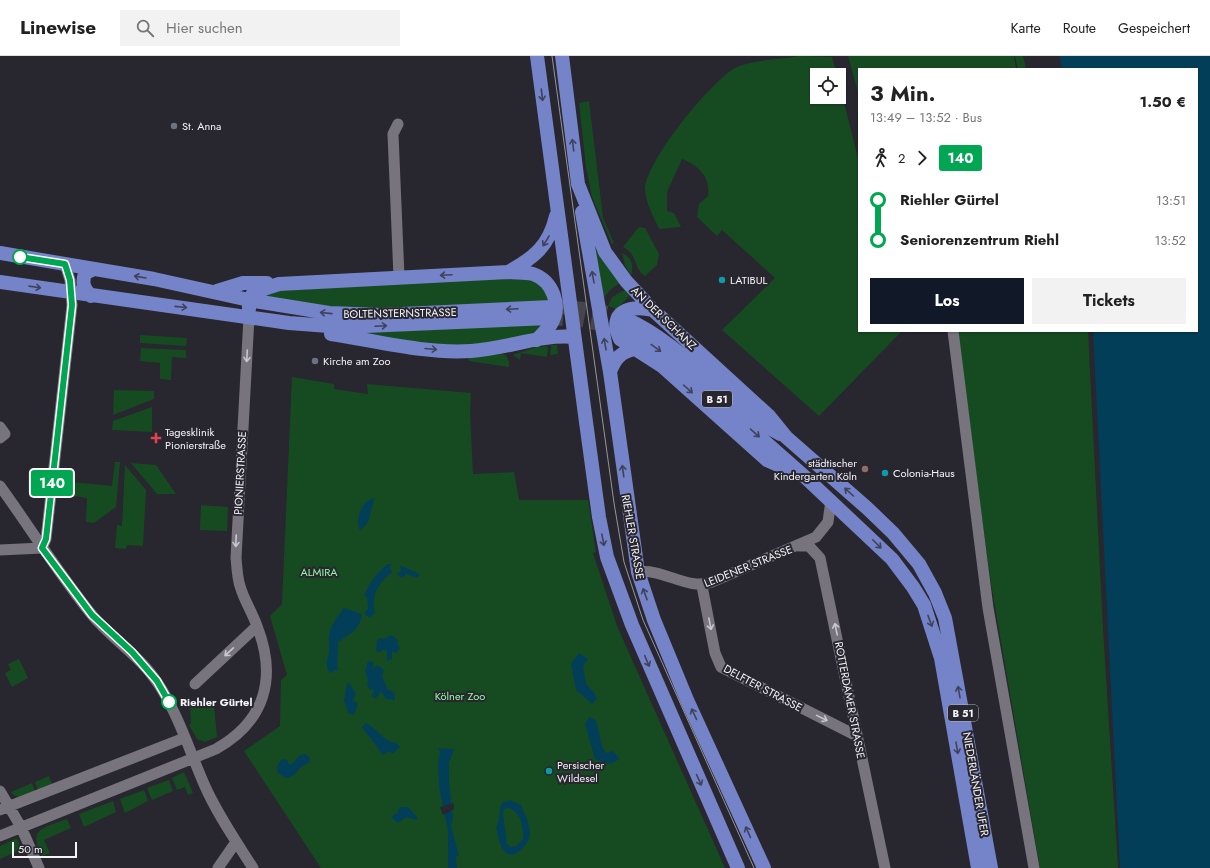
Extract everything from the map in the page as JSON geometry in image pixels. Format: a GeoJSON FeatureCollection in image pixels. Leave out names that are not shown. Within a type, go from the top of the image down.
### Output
{"type":"FeatureCollection","features":[{"type":"Feature","properties":{"kind":"main road"},"geometry":{"type":"LineString","coordinates":[[537,56],[599,517],[611,570],[632,625],[738,868]]}},
{"type":"Feature","properties":{"kind":"main road","name":"AN DER SCHANZ"},"geometry":{"type":"LineString","coordinates":[[562,56],[578,184],[605,252],[626,281],[653,310],[769,416],[786,438]]}},
{"type":"Feature","properties":{"kind":"main road","name":"RIEHLER STRASSE"},"geometry":{"type":"LineString","coordinates":[[578,184],[610,372],[638,572],[654,620],[687,700],[764,868]]}},
{"type":"Feature","properties":{"kind":"main road"},"geometry":{"type":"LineString","coordinates":[[508,272],[527,262],[548,240],[556,217],[557,204]]}},
{"type":"Feature","properties":{"kind":"main road","name":"BOLTENSTERNSTRASSE"},"geometry":{"type":"LineString","coordinates":[[0,253],[94,269],[307,311],[352,315],[550,312],[342,328],[289,323],[0,282]]}},
{"type":"Feature","properties":{"kind":"main road"},"geometry":{"type":"LineString","coordinates":[[91,296],[84,290],[83,282],[85,273],[94,269]]}},
{"type":"Feature","properties":{"kind":"main road"},"geometry":{"type":"LineString","coordinates":[[214,292],[243,284],[279,284],[508,272],[531,274],[540,278],[548,285],[554,294],[556,304],[555,314],[551,324],[537,340]]}},
{"type":"Feature","properties":{"kind":"main road"},"geometry":{"type":"LineString","coordinates":[[249,317],[249,300],[254,292],[279,284]]}},
{"type":"Feature","properties":{"kind":"main road","name":"AN DER SCHANZ"},"geometry":{"type":"LineString","coordinates":[[653,310],[643,308],[627,309],[621,312],[618,318],[617,332],[620,339],[662,366],[767,460],[805,476]]}},
{"type":"Feature","properties":{"kind":"main road","name":"BOLTENSTERNSTRASSE"},"geometry":{"type":"LineString","coordinates":[[289,323],[324,333],[418,348],[444,350],[488,350],[560,336],[574,337]]}},
{"type":"Feature","properties":{"kind":"main road","name":"AN DER SCHANZ"},"geometry":{"type":"LineString","coordinates":[[913,586],[892,559],[805,476],[677,364],[624,324],[665,341],[762,424],[786,438],[867,508],[906,548],[918,564]]}},
{"type":"Feature","properties":{"kind":"main road"},"geometry":{"type":"LineString","coordinates":[[610,372],[618,357],[624,352],[635,349]]}},
{"type":"Feature","properties":{"kind":"main road"},"geometry":{"type":"LineString","coordinates":[[849,517],[864,523],[868,521],[870,516],[867,508]]}},
{"type":"Feature","properties":{"kind":"main road","name":"NIEDERLÄNDER UFER"},"geometry":{"type":"LineString","coordinates":[[918,564],[935,593],[946,618],[991,868]]}},
{"type":"Feature","properties":{"kind":"main road","name":"NIEDERLÄNDER UFER"},"geometry":{"type":"LineString","coordinates":[[913,586],[924,605],[941,658],[978,868]]}},
{"type":"Feature","properties":{"kind":"street"},"geometry":{"type":"LineString","coordinates":[[398,124],[393,134],[399,277]]}},
{"type":"Feature","properties":{"kind":"street"},"geometry":{"type":"LineString","coordinates":[[42,548],[46,539],[48,523],[72,305],[69,276],[65,264]]}},
{"type":"Feature","properties":{"kind":"street"},"geometry":{"type":"LineString","coordinates":[[71,316],[77,307],[91,296]]}},
{"type":"Feature","properties":{"kind":"street","name":"PIONIERSTRASSE"},"geometry":{"type":"LineString","coordinates":[[249,317],[236,558],[240,586],[257,626]]}},
{"type":"Feature","properties":{"kind":"street"},"geometry":{"type":"LineString","coordinates":[[952,332],[988,608],[1034,868]]}},
{"type":"Feature","properties":{"kind":"street"},"geometry":{"type":"LineString","coordinates":[[0,427],[5,434],[0,438]]}},
{"type":"Feature","properties":{"kind":"street"},"geometry":{"type":"LineString","coordinates":[[0,486],[42,548],[92,615],[132,652],[157,681],[169,702],[207,790],[236,842],[253,868]]}},
{"type":"Feature","properties":{"kind":"street","name":"LEIDENER STRASSE"},"geometry":{"type":"LineString","coordinates":[[638,572],[647,571],[657,573],[702,586],[799,546],[816,537],[828,522],[831,500]]}},
{"type":"Feature","properties":{"kind":"street"},"geometry":{"type":"LineString","coordinates":[[30,529],[48,523]]}},
{"type":"Feature","properties":{"kind":"street","name":"ROTTERDAMER STRASSE"},"geometry":{"type":"LineString","coordinates":[[799,546],[809,546],[820,558],[885,868]]}},
{"type":"Feature","properties":{"kind":"street"},"geometry":{"type":"LineString","coordinates":[[0,550],[42,548]]}},
{"type":"Feature","properties":{"kind":"street","name":"DELFTER STRASSE"},"geometry":{"type":"LineString","coordinates":[[702,586],[715,653],[721,667],[857,736]]}},
{"type":"Feature","properties":{"kind":"street"},"geometry":{"type":"LineString","coordinates":[[0,836],[193,758],[218,747],[235,736],[254,715],[262,700],[266,681],[264,652],[257,626],[198,681]]}},
{"type":"Feature","properties":{"kind":"street"},"geometry":{"type":"LineString","coordinates":[[4,809],[184,738]]}},
{"type":"Feature","properties":{"kind":"street"},"geometry":{"type":"LineString","coordinates":[[0,791],[4,809],[22,827],[40,868]]}},
{"type":"Feature","properties":{"kind":"street"},"geometry":{"type":"LineString","coordinates":[[218,868],[236,842]]}},
{"type":"Feature","properties":{"kind":"green space"},"geometry":{"type":"Polygon","coordinates":[[[800,56],[832,57],[835,68],[810,68],[810,104],[844,104],[858,158],[858,332],[901,332],[819,416],[722,330],[775,278],[722,230],[717,236],[697,217],[699,204],[708,196],[707,183],[702,173],[698,168],[682,159],[667,192],[667,211],[674,213],[681,227],[659,229],[645,194],[648,176],[656,160],[668,141],[697,103],[712,87],[737,67],[760,61],[800,56]]]}},
{"type":"Feature","properties":{"kind":"green space"},"geometry":{"type":"Polygon","coordinates":[[[848,56],[1014,56],[1016,68],[858,68],[858,92],[848,56]]]}},
{"type":"Feature","properties":{"kind":"green space"},"geometry":{"type":"Polygon","coordinates":[[[1015,56],[1023,56],[1026,68],[1018,68],[1015,56]]]}},
{"type":"Feature","properties":{"kind":"green space"},"geometry":{"type":"Polygon","coordinates":[[[589,101],[603,218],[614,243],[612,244],[592,197],[586,167],[579,103],[589,101]]]}},
{"type":"Feature","properties":{"kind":"green space"},"geometry":{"type":"Polygon","coordinates":[[[639,227],[645,228],[659,254],[657,265],[645,276],[639,270],[632,254],[623,247],[639,227]]]}},
{"type":"Feature","properties":{"kind":"green space"},"geometry":{"type":"Polygon","coordinates":[[[591,233],[620,283],[610,290],[604,298],[591,233]]]}},
{"type":"Feature","properties":{"kind":"green space"},"geometry":{"type":"Polygon","coordinates":[[[622,253],[630,259],[632,265],[631,276],[625,265],[622,253]]]}},
{"type":"Feature","properties":{"kind":"green space"},"geometry":{"type":"Polygon","coordinates":[[[519,276],[541,283],[551,301],[381,310],[339,310],[262,299],[263,294],[278,291],[519,276]]]}},
{"type":"Feature","properties":{"kind":"green space"},"geometry":{"type":"Polygon","coordinates":[[[625,290],[630,295],[617,309],[608,306],[612,297],[625,290]]]}},
{"type":"Feature","properties":{"kind":"green space"},"geometry":{"type":"Polygon","coordinates":[[[545,324],[539,332],[522,339],[445,348],[358,333],[545,324]]]}},
{"type":"Feature","properties":{"kind":"green space"},"geometry":{"type":"Polygon","coordinates":[[[957,332],[1088,332],[1103,629],[1118,868],[1040,868],[991,583],[957,332]]]}},
{"type":"Feature","properties":{"kind":"green space"},"geometry":{"type":"Polygon","coordinates":[[[140,335],[187,338],[186,346],[140,343],[140,335]]]}},
{"type":"Feature","properties":{"kind":"green space"},"geometry":{"type":"Polygon","coordinates":[[[551,345],[557,345],[558,354],[550,355],[551,345]]]}},
{"type":"Feature","properties":{"kind":"green space"},"geometry":{"type":"Polygon","coordinates":[[[548,346],[547,357],[521,353],[520,360],[513,355],[536,347],[548,346]]]}},
{"type":"Feature","properties":{"kind":"green space"},"geometry":{"type":"Polygon","coordinates":[[[141,348],[186,350],[186,358],[172,357],[171,380],[160,379],[160,363],[140,361],[141,348]]]}},
{"type":"Feature","properties":{"kind":"green space"},"geometry":{"type":"Polygon","coordinates":[[[501,354],[506,355],[509,362],[509,367],[469,361],[468,358],[501,354]]]}},
{"type":"Feature","properties":{"kind":"green space","name":"Kölner Zoo"},"geometry":{"type":"Polygon","coordinates":[[[292,377],[334,384],[334,389],[368,394],[367,384],[471,393],[470,414],[473,474],[514,472],[519,500],[588,500],[596,552],[593,553],[617,626],[725,868],[321,868],[244,751],[280,726],[281,680],[287,675],[270,616],[282,604],[292,377]]]}},
{"type":"Feature","properties":{"kind":"green space"},"geometry":{"type":"Polygon","coordinates":[[[114,390],[154,391],[154,399],[113,415],[114,390]]]}},
{"type":"Feature","properties":{"kind":"green space"},"geometry":{"type":"Polygon","coordinates":[[[152,407],[152,432],[112,430],[113,421],[152,407]]]}},
{"type":"Feature","properties":{"kind":"green space"},"geometry":{"type":"Polygon","coordinates":[[[115,462],[120,462],[116,507],[94,523],[86,522],[87,498],[60,494],[62,481],[112,486],[115,462]]]}},
{"type":"Feature","properties":{"kind":"green space"},"geometry":{"type":"Polygon","coordinates":[[[131,463],[156,465],[176,494],[157,494],[131,463]]]}},
{"type":"Feature","properties":{"kind":"green space"},"geometry":{"type":"Polygon","coordinates":[[[125,465],[146,490],[143,546],[127,545],[126,549],[115,548],[117,525],[122,526],[125,465]]]}},
{"type":"Feature","properties":{"kind":"green space"},"geometry":{"type":"Polygon","coordinates":[[[201,505],[228,507],[227,531],[200,530],[201,505]]]}},
{"type":"Feature","properties":{"kind":"green space"},"geometry":{"type":"Polygon","coordinates":[[[19,659],[28,678],[12,687],[5,673],[11,670],[8,664],[19,659]]]}},
{"type":"Feature","properties":{"kind":"green space"},"geometry":{"type":"Polygon","coordinates":[[[195,702],[211,702],[214,705],[217,737],[205,742],[197,739],[189,725],[191,723],[190,707],[195,702]]]}},
{"type":"Feature","properties":{"kind":"green space"},"geometry":{"type":"Polygon","coordinates":[[[184,772],[193,793],[188,795],[185,787],[177,790],[172,778],[184,772]]]}},
{"type":"Feature","properties":{"kind":"green space"},"geometry":{"type":"Polygon","coordinates":[[[49,776],[52,784],[38,790],[35,782],[49,776]]]}},
{"type":"Feature","properties":{"kind":"green space"},"geometry":{"type":"Polygon","coordinates":[[[169,780],[173,791],[152,800],[147,788],[169,780]]]}},
{"type":"Feature","properties":{"kind":"green space"},"geometry":{"type":"Polygon","coordinates":[[[32,783],[35,791],[29,794],[19,797],[13,795],[11,792],[32,783]]]}},
{"type":"Feature","properties":{"kind":"green space"},"geometry":{"type":"Polygon","coordinates":[[[144,790],[148,801],[125,813],[120,799],[144,790]]]}},
{"type":"Feature","properties":{"kind":"green space"},"geometry":{"type":"Polygon","coordinates":[[[113,801],[116,812],[84,827],[79,814],[113,801]]]}},
{"type":"Feature","properties":{"kind":"green space"},"geometry":{"type":"Polygon","coordinates":[[[67,819],[71,828],[44,840],[50,853],[42,856],[36,840],[37,834],[45,827],[67,819]]]}},
{"type":"Feature","properties":{"kind":"green space"},"geometry":{"type":"Polygon","coordinates":[[[17,838],[24,854],[17,851],[0,859],[0,846],[17,838]]]}},
{"type":"Feature","properties":{"kind":"water"},"geometry":{"type":"Polygon","coordinates":[[[1060,56],[1210,56],[1210,868],[1120,868],[1093,332],[1198,332],[1198,68],[1062,68],[1060,56]]]}},
{"type":"Feature","properties":{"kind":"water"},"geometry":{"type":"Polygon","coordinates":[[[373,498],[374,500],[368,522],[360,531],[358,517],[365,504],[373,498]]]}},
{"type":"Feature","properties":{"kind":"water"},"geometry":{"type":"Polygon","coordinates":[[[388,564],[392,564],[389,567],[392,572],[383,580],[377,590],[374,601],[375,613],[370,618],[364,613],[368,609],[367,597],[364,596],[374,578],[388,564]]]}},
{"type":"Feature","properties":{"kind":"water"},"geometry":{"type":"Polygon","coordinates":[[[400,565],[420,574],[417,578],[407,574],[402,578],[397,574],[401,571],[400,565]]]}},
{"type":"Feature","properties":{"kind":"water"},"geometry":{"type":"Polygon","coordinates":[[[344,608],[362,614],[361,619],[354,631],[338,642],[338,671],[335,670],[330,673],[327,662],[330,632],[335,621],[344,608]]]}},
{"type":"Feature","properties":{"kind":"water"},"geometry":{"type":"Polygon","coordinates":[[[391,635],[398,640],[397,643],[400,648],[396,653],[392,651],[392,659],[387,661],[387,651],[384,649],[381,652],[376,651],[377,640],[381,638],[384,639],[391,635]]]}},
{"type":"Feature","properties":{"kind":"water"},"geometry":{"type":"Polygon","coordinates":[[[579,653],[588,659],[583,666],[586,684],[594,692],[597,699],[592,704],[576,690],[571,664],[579,653]]]}},
{"type":"Feature","properties":{"kind":"water"},"geometry":{"type":"Polygon","coordinates":[[[368,661],[374,662],[372,669],[378,665],[384,670],[382,676],[388,690],[394,692],[395,700],[386,699],[381,691],[376,699],[371,696],[374,691],[373,689],[370,690],[367,684],[368,680],[365,671],[368,661]]]}},
{"type":"Feature","properties":{"kind":"water"},"geometry":{"type":"Polygon","coordinates":[[[347,683],[349,683],[356,694],[353,700],[358,704],[354,715],[348,713],[344,700],[347,683]]]}},
{"type":"Feature","properties":{"kind":"water"},"geometry":{"type":"Polygon","coordinates":[[[589,717],[596,720],[603,749],[606,753],[613,751],[620,759],[610,764],[595,759],[585,724],[589,717]]]}},
{"type":"Feature","properties":{"kind":"water"},"geometry":{"type":"Polygon","coordinates":[[[366,723],[389,741],[397,743],[400,747],[393,754],[390,751],[383,755],[362,727],[366,723]]]}},
{"type":"Feature","properties":{"kind":"water"},"geometry":{"type":"Polygon","coordinates":[[[438,748],[454,749],[449,763],[449,782],[453,817],[451,827],[459,855],[456,857],[457,868],[448,868],[448,831],[439,787],[438,763],[440,752],[438,748]]]}},
{"type":"Feature","properties":{"kind":"water"},"geometry":{"type":"Polygon","coordinates":[[[306,754],[310,758],[309,763],[302,766],[293,776],[286,778],[278,773],[278,765],[283,759],[287,760],[290,765],[300,755],[306,754]]]}},
{"type":"Feature","properties":{"kind":"water"},"geometry":{"type":"Polygon","coordinates":[[[510,800],[521,805],[527,818],[530,836],[525,846],[517,853],[508,854],[502,849],[500,843],[496,827],[498,825],[502,803],[510,800]],[[508,808],[504,809],[503,813],[507,844],[511,847],[516,846],[523,839],[521,820],[512,810],[508,808]]]}},
{"type":"Feature","properties":{"kind":"water"},"geometry":{"type":"Polygon","coordinates":[[[400,807],[408,807],[418,818],[416,820],[406,817],[398,823],[392,816],[397,813],[400,807]]]}},
{"type":"Feature","properties":{"kind":"pier"},"geometry":{"type":"Polygon","coordinates":[[[454,803],[454,809],[443,815],[440,807],[454,803]]]}},
{"type":"Feature","properties":{"kind":"tunnel"},"geometry":{"type":"LineString","coordinates":[[551,307],[608,313],[626,319]]}},
{"type":"Feature","properties":{"kind":"tunnel"},"geometry":{"type":"LineString","coordinates":[[549,318],[580,320],[612,326]]}},
{"type":"Feature","properties":{"kind":"tram line"},"geometry":{"type":"LineString","coordinates":[[552,56],[614,503],[624,562],[643,620],[754,868]]}},
{"type":"Feature","properties":{"kind":"bus line","name":"140"},"geometry":{"type":"LineString","coordinates":[[20,257],[65,264],[70,280],[72,305],[48,523],[46,539],[42,548],[92,615],[132,652],[157,681],[169,702]]}},
{"type":"Feature","properties":{"kind":"place","name":"St. Anna"},"geometry":{"type":"Point","coordinates":[174,126]}},
{"type":"Feature","properties":{"kind":"place","name":"LATIBUL"},"geometry":{"type":"Point","coordinates":[722,280]}},
{"type":"Feature","properties":{"kind":"place","name":"Kirche am Zoo"},"geometry":{"type":"Point","coordinates":[315,361]}},
{"type":"Feature","properties":{"kind":"place","name":"Tagesklinik Pionierstraße"},"geometry":{"type":"Point","coordinates":[156,438]}},
{"type":"Feature","properties":{"kind":"place","name":"städtischer Kindergarten Köln"},"geometry":{"type":"Point","coordinates":[865,469]}},
{"type":"Feature","properties":{"kind":"place","name":"Colonia-Haus"},"geometry":{"type":"Point","coordinates":[885,473]}},
{"type":"Feature","properties":{"kind":"place","name":"Riehler Gürtel"},"geometry":{"type":"Point","coordinates":[169,702]}},
{"type":"Feature","properties":{"kind":"place","name":"Persischer Wildesel"},"geometry":{"type":"Point","coordinates":[549,771]}},
{"type":"Feature","properties":{"kind":"park label","name":"ALMIRA"},"geometry":{"type":"Point","coordinates":[319,572]}}]}
